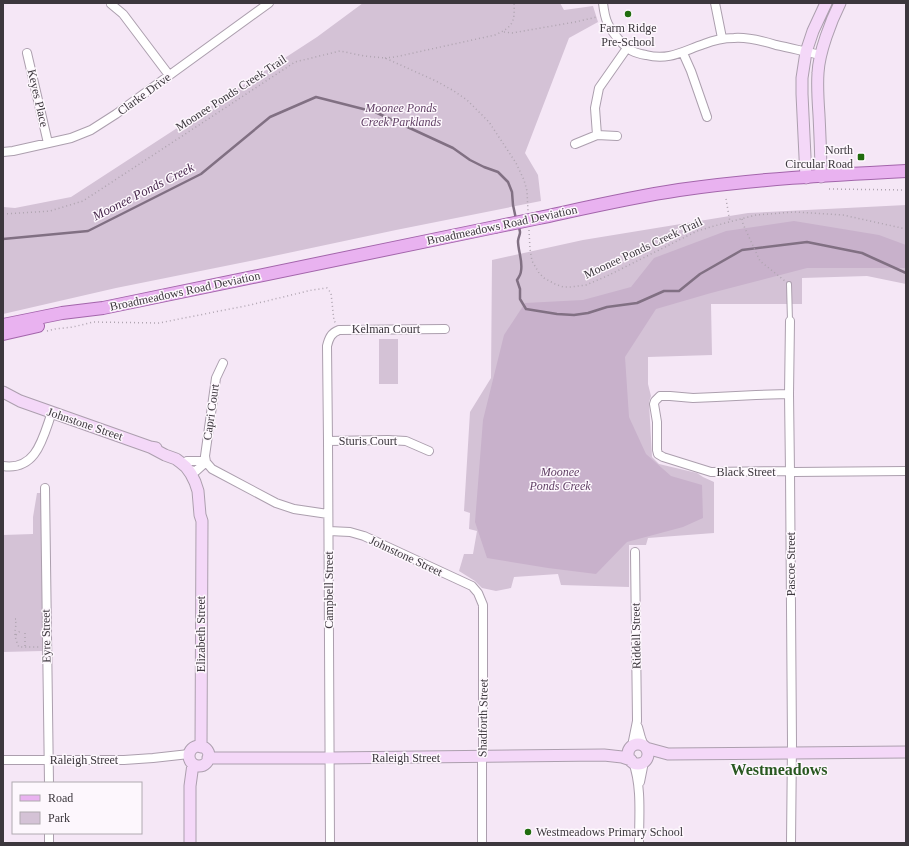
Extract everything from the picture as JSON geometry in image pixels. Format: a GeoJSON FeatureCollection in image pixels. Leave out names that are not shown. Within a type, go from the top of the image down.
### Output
{"type":"FeatureCollection","features":[{"type":"Feature","properties":{"kind":"main road","name":"Broadmeadows Road Deviation"},"geometry":{"type":"LineString","coordinates":[[3,325],[62,313],[103,308],[612,202],[679,190],[821,176],[906,171]]}},
{"type":"Feature","properties":{"kind":"main road","name":"Broadmeadows Road Deviation"},"geometry":{"type":"LineString","coordinates":[[3,334],[69,319],[103,308]]}},
{"type":"Feature","properties":{"kind":"street","name":"Clarke Drive"},"geometry":{"type":"LineString","coordinates":[[3,152],[71,138],[91,130],[116,114],[269,3]]}},
{"type":"Feature","properties":{"kind":"street"},"geometry":{"type":"LineString","coordinates":[[603,3],[604,16],[608,26],[627,48],[638,54],[655,58],[669,57],[722,38],[736,38],[761,41],[821,56]]}},
{"type":"Feature","properties":{"kind":"street"},"geometry":{"type":"LineString","coordinates":[[715,3],[722,38]]}},
{"type":"Feature","properties":{"kind":"street"},"geometry":{"type":"LineString","coordinates":[[806,178],[802,78],[806,52],[813,31],[826,3]]}},
{"type":"Feature","properties":{"kind":"street"},"geometry":{"type":"LineString","coordinates":[[821,176],[818,72],[821,56],[834,14],[840,3]]}},
{"type":"Feature","properties":{"kind":"street"},"geometry":{"type":"LineString","coordinates":[[110,4],[123,14],[168,75]]}},
{"type":"Feature","properties":{"kind":"street"},"geometry":{"type":"LineString","coordinates":[[597,135],[595,108],[599,88],[627,48]]}},
{"type":"Feature","properties":{"kind":"street","name":"Keyes Place"},"geometry":{"type":"LineString","coordinates":[[27,53],[48,143]]}},
{"type":"Feature","properties":{"kind":"street"},"geometry":{"type":"LineString","coordinates":[[683,53],[707,117]]}},
{"type":"Feature","properties":{"kind":"street"},"geometry":{"type":"LineString","coordinates":[[803,114],[819,112]]}},
{"type":"Feature","properties":{"kind":"street"},"geometry":{"type":"LineString","coordinates":[[575,144],[597,135],[618,136]]}},
{"type":"Feature","properties":{"kind":"street","name":"Pascoe Street"},"geometry":{"type":"LineString","coordinates":[[790,321],[791,843]]}},
{"type":"Feature","properties":{"kind":"street","name":"Kelman Court"},"geometry":{"type":"LineString","coordinates":[[330,337],[333,333],[339,330],[445,329]]}},
{"type":"Feature","properties":{"kind":"street","name":"Campbell Street"},"geometry":{"type":"LineString","coordinates":[[330,337],[327,346],[330,843]]}},
{"type":"Feature","properties":{"kind":"street","name":"Capri Court"},"geometry":{"type":"LineString","coordinates":[[206,462],[205,456],[216,378],[223,363]]}},
{"type":"Feature","properties":{"kind":"street","name":"Johnstone Street"},"geometry":{"type":"LineString","coordinates":[[3,392],[20,401]]}},
{"type":"Feature","properties":{"kind":"street","name":"Black Street"},"geometry":{"type":"LineString","coordinates":[[789,394],[693,398],[660,396],[654,404],[657,426],[658,454],[663,457],[711,472],[906,471]]}},
{"type":"Feature","properties":{"kind":"street","name":"Johnstone Street"},"geometry":{"type":"LineString","coordinates":[[3,397],[20,401],[150,447],[166,450],[180,455],[190,467],[202,461],[206,462]]}},
{"type":"Feature","properties":{"kind":"street"},"geometry":{"type":"LineString","coordinates":[[3,466],[9,467],[22,465],[30,459],[41,443],[52,412]]}},
{"type":"Feature","properties":{"kind":"street","name":"Sturis Court"},"geometry":{"type":"LineString","coordinates":[[328,441],[406,441],[429,451]]}},
{"type":"Feature","properties":{"kind":"street"},"geometry":{"type":"LineString","coordinates":[[190,467],[206,462],[212,469],[276,503],[294,509],[328,514]]}},
{"type":"Feature","properties":{"kind":"street","name":"Elizabeth Street"},"geometry":{"type":"LineString","coordinates":[[190,467],[203,485],[205,494],[205,514],[202,521],[201,747]]}},
{"type":"Feature","properties":{"kind":"street","name":"Eyre Street"},"geometry":{"type":"LineString","coordinates":[[45,488],[49,782]]}},
{"type":"Feature","properties":{"kind":"street","name":"Johnstone Street"},"geometry":{"type":"LineString","coordinates":[[329,531],[350,532],[364,536],[472,586],[478,593]]}},
{"type":"Feature","properties":{"kind":"street","name":"Riddell Street"},"geometry":{"type":"LineString","coordinates":[[635,552],[637,721],[639,734],[645,747]]}},
{"type":"Feature","properties":{"kind":"street","name":"Shadforth Street"},"geometry":{"type":"LineString","coordinates":[[478,593],[483,604],[482,843]]}},
{"type":"Feature","properties":{"kind":"street","name":"Riddell Street"},"geometry":{"type":"LineString","coordinates":[[632,747],[637,721]]}},
{"type":"Feature","properties":{"kind":"street"},"geometry":{"type":"LineString","coordinates":[[639,843],[639,787],[636,772],[632,761],[629,758],[629,752],[632,747],[638,744],[655,751],[668,754],[906,752]]}},
{"type":"Feature","properties":{"kind":"street"},"geometry":{"type":"LineString","coordinates":[[190,843],[191,750],[201,747],[206,749],[208,752],[208,758],[201,766],[197,766],[191,759]]}},
{"type":"Feature","properties":{"kind":"street","name":"Raleigh Street"},"geometry":{"type":"LineString","coordinates":[[604,755],[632,747]]}},
{"type":"Feature","properties":{"kind":"street"},"geometry":{"type":"LineString","coordinates":[[639,787],[648,754],[645,747]]}},
{"type":"Feature","properties":{"kind":"street"},"geometry":{"type":"LineString","coordinates":[[632,761],[639,764],[668,754]]}},
{"type":"Feature","properties":{"kind":"street","name":"Raleigh Street"},"geometry":{"type":"LineString","coordinates":[[208,758],[604,755],[622,757],[632,761]]}},
{"type":"Feature","properties":{"kind":"street","name":"Raleigh Street"},"geometry":{"type":"LineString","coordinates":[[3,760],[124,760],[153,758],[191,759]]}},
{"type":"Feature","properties":{"kind":"lane","name":"Pascoe Street"},"geometry":{"type":"LineString","coordinates":[[789,284],[790,321]]}},
{"type":"Feature","properties":{"kind":"path"},"geometry":{"type":"LineString","coordinates":[[385,58],[480,39],[503,32],[513,23],[515,16],[514,3]]}},
{"type":"Feature","properties":{"kind":"path"},"geometry":{"type":"LineString","coordinates":[[503,32],[512,33],[604,16]]}},
{"type":"Feature","properties":{"kind":"path","name":"Moonee Ponds Creek Trail"},"geometry":{"type":"LineString","coordinates":[[3,214],[50,211],[83,201],[295,62],[340,51],[364,56],[385,58],[436,81],[467,100],[488,122],[504,145],[521,172],[526,187]]}},
{"type":"Feature","properties":{"kind":"path"},"geometry":{"type":"LineString","coordinates":[[829,189],[906,190]]}},
{"type":"Feature","properties":{"kind":"path"},"geometry":{"type":"LineString","coordinates":[[726,199],[730,222]]}},
{"type":"Feature","properties":{"kind":"path","name":"Moonee Ponds Creek Trail"},"geometry":{"type":"LineString","coordinates":[[535,268],[544,278],[555,284],[563,287],[581,286],[608,276],[697,231],[756,215],[794,212],[843,215],[906,229]]}},
{"type":"Feature","properties":{"kind":"path"},"geometry":{"type":"LineString","coordinates":[[742,219],[760,261],[789,284]]}},
{"type":"Feature","properties":{"kind":"path"},"geometry":{"type":"LineString","coordinates":[[43,332],[93,322],[159,323],[325,288],[327,288],[331,293],[334,323],[339,323]]}},
{"type":"Feature","properties":{"kind":"path"},"geometry":{"type":"LineString","coordinates":[[16,619],[15,635],[19,647],[33,647]]}},
{"type":"Feature","properties":{"kind":"path"},"geometry":{"type":"LineString","coordinates":[[15,635],[20,630]]}},
{"type":"Feature","properties":{"kind":"path"},"geometry":{"type":"LineString","coordinates":[[25,632],[25,647]]}},
{"type":"Feature","properties":{"kind":"green space","name":"Moonee Ponds Creek Parklands"},"geometry":{"type":"Polygon","coordinates":[[[363,3],[560,3],[564,10],[593,6],[598,22],[569,38],[525,153],[538,175],[541,201],[116,288],[3,314],[3,207],[15,208],[71,197],[317,37],[363,3]]]}},
{"type":"Feature","properties":{"kind":"green space","name":"Moonee Ponds Creek"},"geometry":{"type":"Polygon","coordinates":[[[906,205],[906,284],[867,276],[802,278],[802,304],[711,304],[712,355],[648,357],[648,384],[651,396],[649,402],[652,457],[659,464],[697,473],[714,482],[714,533],[648,538],[646,545],[629,545],[629,587],[561,585],[558,574],[514,577],[511,588],[496,591],[482,588],[475,581],[459,571],[464,554],[473,554],[477,531],[469,529],[470,513],[464,511],[470,412],[491,378],[492,260],[583,240],[748,213],[906,205]]]}},
{"type":"Feature","properties":{"kind":"green space","name":"Moonee Ponds Creek"},"geometry":{"type":"Polygon","coordinates":[[[794,221],[879,235],[906,245],[906,268],[807,268],[656,309],[625,357],[629,417],[646,454],[671,476],[702,485],[703,518],[683,527],[627,542],[596,574],[487,558],[475,522],[483,420],[504,335],[525,303],[583,300],[631,287],[654,258],[726,231],[794,221]]]}},
{"type":"Feature","properties":{"kind":"green space"},"geometry":{"type":"Polygon","coordinates":[[[379,339],[398,339],[398,384],[379,384],[379,339]]]}},
{"type":"Feature","properties":{"kind":"green space"},"geometry":{"type":"Polygon","coordinates":[[[37,493],[43,493],[42,651],[3,652],[3,535],[33,534],[33,517],[37,493]]]}},
{"type":"Feature","properties":{"kind":"waterway","name":"Moonee Ponds Creek"},"geometry":{"type":"LineString","coordinates":[[3,239],[88,231],[201,174],[270,117],[316,97],[375,112],[453,148],[470,160],[498,172],[508,182],[512,192],[516,219]]}},
{"type":"Feature","properties":{"kind":"waterway","name":"Moonee Ponds Creek"},"geometry":{"type":"LineString","coordinates":[[518,225],[520,232],[518,241],[521,260],[521,273],[517,280],[520,289],[520,299],[526,309],[557,314],[574,315],[588,313],[607,307],[637,303],[664,291],[679,291],[700,274],[742,250],[807,242],[862,253],[906,273]]}},
{"type":"Feature","properties":{"kind":"place","name":"Farm Ridge Pre-School"},"geometry":{"type":"Point","coordinates":[628,14]}},
{"type":"Feature","properties":{"kind":"place","name":"North Circular Road"},"geometry":{"type":"Point","coordinates":[861,157]}},
{"type":"Feature","properties":{"kind":"place","name":"Westmeadows Primary School"},"geometry":{"type":"Point","coordinates":[528,832]}},
{"type":"Feature","properties":{"kind":"district","name":"Westmeadows"},"geometry":{"type":"Point","coordinates":[779,769]}}]}
